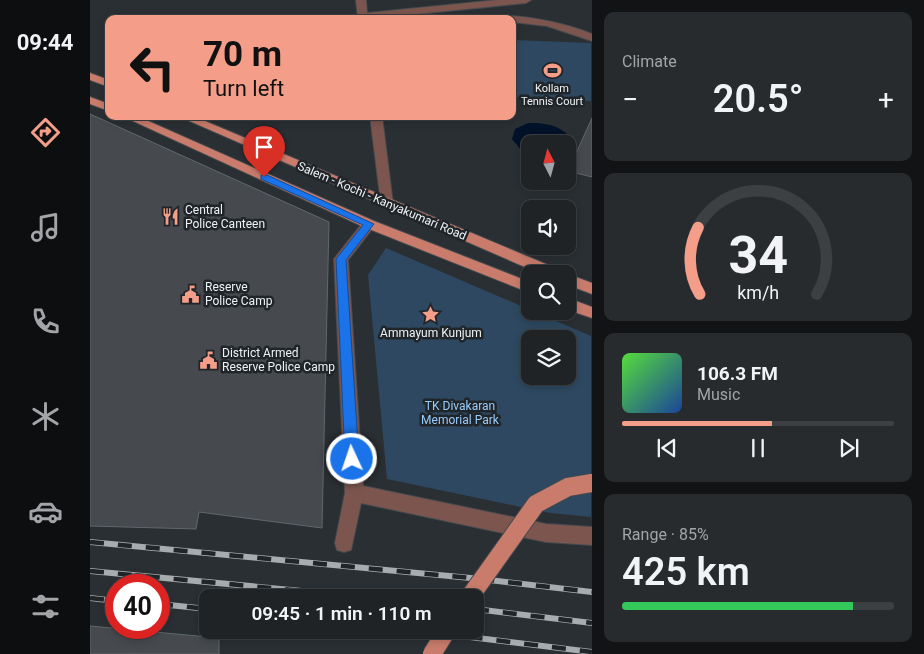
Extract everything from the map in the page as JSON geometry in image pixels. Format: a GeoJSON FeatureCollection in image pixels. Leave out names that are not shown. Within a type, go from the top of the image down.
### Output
{"type":"FeatureCollection","features":[{"type":"Feature","properties":{"kind":"main road"},"geometry":{"type":"LineString","coordinates":[[90,76],[105,82]]}},
{"type":"Feature","properties":{"kind":"main road"},"geometry":{"type":"LineString","coordinates":[[90,100],[105,106]]}},
{"type":"Feature","properties":{"kind":"main road"},"geometry":{"type":"LineString","coordinates":[[136,120],[369,224],[521,284]]}},
{"type":"Feature","properties":{"kind":"main road","name":"Salem - Kochi - Kanyakumari Road"},"geometry":{"type":"LineString","coordinates":[[193,120],[533,265]]}},
{"type":"Feature","properties":{"kind":"main road"},"geometry":{"type":"LineString","coordinates":[[576,282],[592,289]]}},
{"type":"Feature","properties":{"kind":"main road"},"geometry":{"type":"LineString","coordinates":[[576,307],[592,313]]}},
{"type":"Feature","properties":{"kind":"main road"},"geometry":{"type":"LineString","coordinates":[[475,589],[536,504],[568,487],[592,483]]}},
{"type":"Feature","properties":{"kind":"main road"},"geometry":{"type":"LineString","coordinates":[[432,654],[441,639]]}},
{"type":"Feature","properties":{"kind":"street"},"geometry":{"type":"LineString","coordinates":[[361,0],[363,15]]}},
{"type":"Feature","properties":{"kind":"street"},"geometry":{"type":"LineString","coordinates":[[390,15],[526,0]]}},
{"type":"Feature","properties":{"kind":"street"},"geometry":{"type":"LineString","coordinates":[[516,18],[559,26],[592,38]]}},
{"type":"Feature","properties":{"kind":"street"},"geometry":{"type":"LineString","coordinates":[[376,120],[387,204]]}},
{"type":"Feature","properties":{"kind":"street"},"geometry":{"type":"LineString","coordinates":[[344,543],[354,493],[341,259],[369,224]]}},
{"type":"Feature","properties":{"kind":"street"},"geometry":{"type":"LineString","coordinates":[[354,493],[546,533],[592,536]]}},
{"type":"Feature","properties":{"kind":"green space","name":"Kollam Tennis Court"},"geometry":{"type":"Polygon","coordinates":[[[516,40],[591,43],[591,101],[516,97],[516,40]]]}},
{"type":"Feature","properties":{"kind":"green space","name":"TK Divakaran Memorial Park"},"geometry":{"type":"Polygon","coordinates":[[[386,248],[521,306],[521,320],[554,320],[591,336],[591,517],[550,513],[387,479],[368,275],[386,248]]]}},
{"type":"Feature","properties":{"kind":"shaded area"},"geometry":{"type":"Polygon","coordinates":[[[528,123],[548,124],[568,135],[521,135],[521,150],[512,139],[515,129],[528,123]]]}},
{"type":"Feature","properties":{"kind":"building","name":"District Armed Reserve Police Camp"},"geometry":{"type":"Polygon","coordinates":[[[90,114],[329,222],[322,528],[199,512],[196,529],[90,526],[90,114]]]}},
{"type":"Feature","properties":{"kind":"building"},"geometry":{"type":"Polygon","coordinates":[[[592,118],[592,177],[576,173],[576,153],[592,118]]]}},
{"type":"Feature","properties":{"kind":"building"},"geometry":{"type":"Polygon","coordinates":[[[90,626],[105,627],[105,639],[170,639],[170,633],[199,636],[199,639],[219,639],[219,654],[90,654],[90,626]]]}},
{"type":"Feature","properties":{"kind":"railway"},"geometry":{"type":"LineString","coordinates":[[90,542],[481,579],[592,592]]}},
{"type":"Feature","properties":{"kind":"railway"},"geometry":{"type":"LineString","coordinates":[[90,571],[281,589]]}},
{"type":"Feature","properties":{"kind":"railway"},"geometry":{"type":"LineString","coordinates":[[90,598],[105,600]]}},
{"type":"Feature","properties":{"kind":"railway"},"geometry":{"type":"LineString","coordinates":[[170,605],[199,608]]}},
{"type":"Feature","properties":{"kind":"railway"},"geometry":{"type":"LineString","coordinates":[[484,610],[592,623]]}},
{"type":"Feature","properties":{"kind":"railway"},"geometry":{"type":"LineString","coordinates":[[484,639],[592,652]]}},
{"type":"Feature","properties":{"kind":"place","name":"Kollam Tennis Court"},"geometry":{"type":"Point","coordinates":[552,70]}},
{"type":"Feature","properties":{"kind":"place","name":"Central Police Canteen"},"geometry":{"type":"Point","coordinates":[171,217]}},
{"type":"Feature","properties":{"kind":"place","name":"Reserve Police Camp"},"geometry":{"type":"Point","coordinates":[191,294]}},
{"type":"Feature","properties":{"kind":"place","name":"Ammayum Kunjum"},"geometry":{"type":"Point","coordinates":[431,314]}},
{"type":"Feature","properties":{"kind":"place","name":"District Armed Reserve Police Camp"},"geometry":{"type":"Point","coordinates":[208,360]}},
{"type":"Feature","properties":{"kind":"route"},"geometry":{"type":"LineString","coordinates":[[264,177],[369,224],[341,259],[352,459]]}}]}
